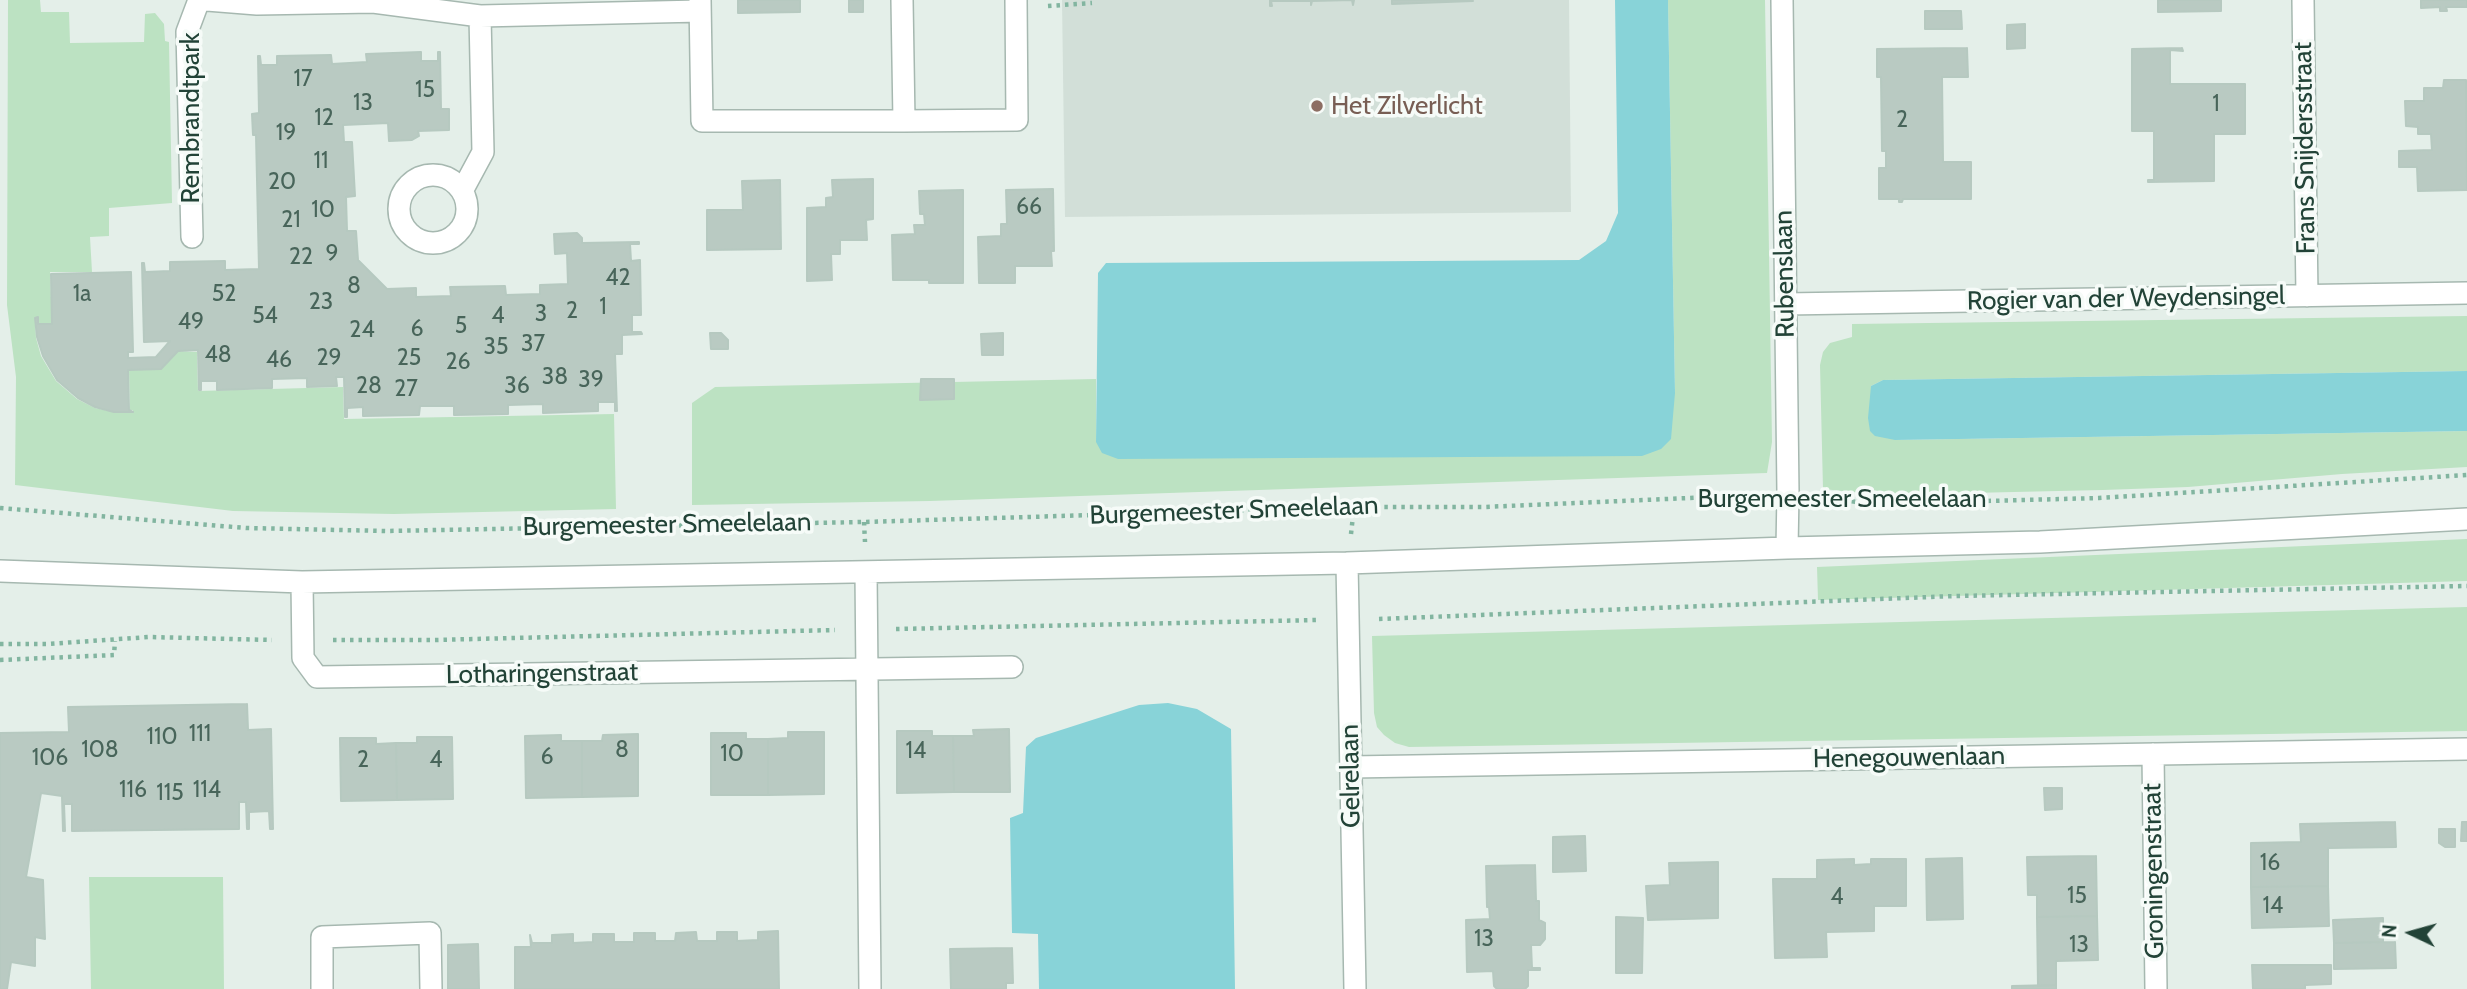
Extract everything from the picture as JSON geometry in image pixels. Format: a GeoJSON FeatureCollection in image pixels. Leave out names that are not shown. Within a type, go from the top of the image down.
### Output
{"type":"FeatureCollection","features":[{"type":"Feature","properties":{"kind":"street","name":"Rembrandtpark"},"geometry":{"type":"LineString","coordinates":[[192,237],[187,32],[199,0]]}},
{"type":"Feature","properties":{"kind":"street","name":"Rembrandtpark"},"geometry":{"type":"LineString","coordinates":[[207,0],[257,4],[373,2],[480,16],[700,5],[702,121],[1017,120],[1016,4]]}},
{"type":"Feature","properties":{"kind":"street"},"geometry":{"type":"LineString","coordinates":[[902,0],[904,121]]}},
{"type":"Feature","properties":{"kind":"street","name":"Rubenslaan"},"geometry":{"type":"LineString","coordinates":[[1782,0],[1787,548]]}},
{"type":"Feature","properties":{"kind":"street","name":"Frans Snijdersstraat"},"geometry":{"type":"LineString","coordinates":[[2302,0],[2307,296]]}},
{"type":"Feature","properties":{"kind":"street"},"geometry":{"type":"LineString","coordinates":[[462,191],[483,152],[480,16]]}},
{"type":"Feature","properties":{"kind":"street","name":"Rogier van der Weydensingel"},"geometry":{"type":"LineString","coordinates":[[1786,304],[2467,293]]}},
{"type":"Feature","properties":{"kind":"street","name":"Burgemeester Smeelelaan"},"geometry":{"type":"LineString","coordinates":[[0,571],[302,582],[1348,563],[2040,542],[2467,519]]}},
{"type":"Feature","properties":{"kind":"street","name":"Gelrelaan"},"geometry":{"type":"LineString","coordinates":[[1348,563],[1355,989]]}},
{"type":"Feature","properties":{"kind":"street"},"geometry":{"type":"LineString","coordinates":[[866,572],[870,989]]}},
{"type":"Feature","properties":{"kind":"street","name":"Lotharingenstraat"},"geometry":{"type":"LineString","coordinates":[[302,582],[303,658],[317,677],[1012,667]]}},
{"type":"Feature","properties":{"kind":"street","name":"Henegouwenlaan"},"geometry":{"type":"LineString","coordinates":[[1351,767],[2467,749]]}},
{"type":"Feature","properties":{"kind":"street","name":"Groningenstraat"},"geometry":{"type":"LineString","coordinates":[[2153,754],[2156,989]]}},
{"type":"Feature","properties":{"kind":"street"},"geometry":{"type":"LineString","coordinates":[[322,989],[322,937],[430,933],[431,989]]}},
{"type":"Feature","properties":{"kind":"path"},"geometry":{"type":"LineString","coordinates":[[1016,4],[1092,3]]}},
{"type":"Feature","properties":{"kind":"path","name":"Burgemeester Smeelelaan"},"geometry":{"type":"LineString","coordinates":[[0,508],[246,528],[386,531],[864,522],[1354,507],[1484,507],[1788,494],[1873,504],[2099,498],[2467,475]]}},
{"type":"Feature","properties":{"kind":"path"},"geometry":{"type":"LineString","coordinates":[[0,645],[116,641],[149,637],[434,640],[1349,620],[1955,596],[2467,586]]}},
{"type":"Feature","properties":{"kind":"path"},"geometry":{"type":"LineString","coordinates":[[0,660],[114,655],[116,641]]}},
{"type":"Feature","properties":{"kind":"shaded area","name":"Het Zilverlicht"},"geometry":{"type":"Polygon","coordinates":[[[1062,0],[1569,0],[1571,212],[1065,217],[1062,0]]]}},
{"type":"Feature","properties":{"kind":"green space"},"geometry":{"type":"Polygon","coordinates":[[[8,0],[40,0],[41,12],[69,12],[70,43],[144,42],[145,14],[155,13],[164,24],[165,41],[169,42],[172,203],[109,208],[109,236],[90,237],[92,272],[50,272],[52,323],[39,324],[38,317],[35,318],[36,338],[41,356],[56,381],[77,399],[95,408],[133,413],[133,410],[130,410],[129,370],[161,369],[178,351],[197,352],[198,391],[343,387],[344,419],[614,414],[616,509],[394,514],[233,511],[15,485],[16,377],[7,305],[8,0]]]}},
{"type":"Feature","properties":{"kind":"green space"},"geometry":{"type":"Polygon","coordinates":[[[1668,0],[1765,0],[1772,442],[1767,473],[930,501],[692,505],[692,403],[715,387],[1096,379],[1096,442],[1675,393],[1668,0]]]}},
{"type":"Feature","properties":{"kind":"green space"},"geometry":{"type":"Polygon","coordinates":[[[2467,316],[2467,371],[1883,380],[1871,386],[1895,440],[2467,431],[2467,467],[2188,487],[2103,490],[1881,495],[1823,489],[1820,365],[1823,352],[1830,343],[1852,337],[1852,324],[2467,316]]]}},
{"type":"Feature","properties":{"kind":"green space"},"geometry":{"type":"Polygon","coordinates":[[[2467,539],[2467,581],[1818,600],[1817,567],[2467,539]]]}},
{"type":"Feature","properties":{"kind":"green space"},"geometry":{"type":"Polygon","coordinates":[[[2467,607],[2467,731],[1409,747],[1395,743],[1384,735],[1377,727],[1374,713],[1372,636],[2467,607]]]}},
{"type":"Feature","properties":{"kind":"green space"},"geometry":{"type":"Polygon","coordinates":[[[89,877],[223,877],[224,989],[91,989],[89,877]]]}},
{"type":"Feature","properties":{"kind":"water"},"geometry":{"type":"Polygon","coordinates":[[[1615,0],[1668,0],[1675,393],[1671,439],[1661,449],[1642,456],[1118,459],[1102,453],[1096,442],[1098,273],[1106,263],[1579,260],[1606,241],[1618,213],[1615,0]]]}},
{"type":"Feature","properties":{"kind":"water"},"geometry":{"type":"Polygon","coordinates":[[[2467,371],[2467,431],[1895,440],[1875,436],[1870,431],[1868,418],[1871,386],[1883,380],[2467,371]]]}},
{"type":"Feature","properties":{"kind":"water"},"geometry":{"type":"Polygon","coordinates":[[[1168,703],[1197,709],[1231,729],[1235,989],[1039,989],[1038,934],[1012,933],[1010,818],[1023,813],[1026,747],[1036,738],[1139,705],[1168,703]]]}},
{"type":"Feature","properties":{"kind":"building"},"geometry":{"type":"Polygon","coordinates":[[[738,0],[800,0],[800,12],[738,13],[738,0]]]}},
{"type":"Feature","properties":{"kind":"building"},"geometry":{"type":"Polygon","coordinates":[[[849,0],[863,0],[863,12],[849,12],[849,0]]]}},
{"type":"Feature","properties":{"kind":"building"},"geometry":{"type":"Polygon","coordinates":[[[1270,0],[1352,0],[1312,1],[1311,5],[1311,1],[1271,1],[1270,6],[1270,0]]]}},
{"type":"Feature","properties":{"kind":"building"},"geometry":{"type":"Polygon","coordinates":[[[1392,0],[1468,0],[1473,1],[1392,4],[1392,0]]]}},
{"type":"Feature","properties":{"kind":"building"},"geometry":{"type":"Polygon","coordinates":[[[2158,0],[2221,0],[2221,11],[2158,12],[2158,0]]]}},
{"type":"Feature","properties":{"kind":"building"},"geometry":{"type":"Polygon","coordinates":[[[2421,0],[2467,0],[2467,7],[2446,7],[2447,11],[2440,11],[2440,7],[2421,8],[2421,0]]]}},
{"type":"Feature","properties":{"kind":"building"},"geometry":{"type":"Polygon","coordinates":[[[1925,11],[1961,11],[1962,29],[1925,29],[1925,11]]]}},
{"type":"Feature","properties":{"kind":"building"},"geometry":{"type":"Polygon","coordinates":[[[2025,24],[2025,48],[2007,49],[2007,25],[2025,24]]]}},
{"type":"Feature","properties":{"kind":"building"},"geometry":{"type":"Polygon","coordinates":[[[1967,48],[1968,77],[1942,77],[1943,162],[1971,162],[1971,199],[1903,199],[1899,202],[1899,199],[1879,199],[1879,168],[1886,168],[1886,151],[1882,151],[1881,77],[1877,77],[1877,49],[1967,48]]]}},
{"type":"Feature","properties":{"kind":"building"},"geometry":{"type":"Polygon","coordinates":[[[2182,48],[2183,51],[2170,50],[2170,84],[2245,84],[2245,134],[2214,134],[2214,181],[2148,182],[2154,180],[2154,131],[2132,131],[2132,49],[2182,48]]]}},
{"type":"Feature","properties":{"kind":"building"},"geometry":{"type":"Polygon","coordinates":[[[421,52],[421,61],[438,61],[440,52],[441,109],[449,109],[449,130],[418,131],[419,136],[412,140],[389,141],[388,123],[343,125],[344,142],[352,142],[355,196],[346,197],[347,231],[356,231],[358,260],[387,289],[416,288],[416,297],[451,296],[450,287],[505,286],[506,295],[540,294],[540,285],[568,284],[567,253],[555,254],[554,234],[577,233],[582,238],[582,243],[639,242],[630,244],[631,261],[640,260],[641,315],[632,315],[632,332],[642,334],[622,335],[622,354],[615,354],[617,411],[615,402],[598,402],[598,411],[543,413],[543,404],[508,405],[508,414],[454,415],[454,406],[420,406],[419,415],[363,416],[363,407],[347,408],[345,417],[344,377],[336,377],[337,386],[307,387],[307,378],[272,379],[272,388],[217,390],[217,381],[201,381],[199,390],[198,350],[178,351],[161,369],[128,370],[129,410],[133,412],[114,412],[95,407],[78,398],[57,380],[43,356],[35,318],[38,317],[38,324],[52,324],[51,274],[131,272],[133,352],[128,352],[128,358],[156,357],[170,341],[144,342],[142,263],[145,272],[170,271],[170,262],[225,261],[225,270],[259,269],[256,135],[253,135],[252,114],[259,113],[258,56],[261,65],[277,65],[277,56],[331,55],[332,64],[367,62],[366,54],[421,52]]]}},
{"type":"Feature","properties":{"kind":"building"},"geometry":{"type":"Polygon","coordinates":[[[2444,80],[2466,80],[2467,190],[2418,191],[2417,167],[2399,167],[2399,151],[2432,150],[2431,134],[2418,134],[2418,127],[2406,126],[2405,101],[2424,101],[2424,88],[2443,88],[2444,80]]]}},
{"type":"Feature","properties":{"kind":"building"},"geometry":{"type":"Polygon","coordinates":[[[873,179],[873,219],[866,220],[867,240],[840,240],[840,254],[831,254],[832,280],[807,281],[807,208],[826,207],[826,198],[833,197],[832,180],[873,179]]]}},
{"type":"Feature","properties":{"kind":"building"},"geometry":{"type":"Polygon","coordinates":[[[780,180],[781,249],[707,250],[707,210],[743,210],[742,181],[780,180]]]}},
{"type":"Feature","properties":{"kind":"building"},"geometry":{"type":"Polygon","coordinates":[[[1053,189],[1052,266],[1015,266],[1015,283],[979,283],[978,237],[1001,236],[1001,224],[1007,224],[1006,190],[1053,189]]]}},
{"type":"Feature","properties":{"kind":"building"},"geometry":{"type":"Polygon","coordinates":[[[963,190],[963,283],[893,280],[892,235],[915,234],[914,225],[925,225],[924,214],[920,214],[919,191],[963,190]]]}},
{"type":"Feature","properties":{"kind":"building"},"geometry":{"type":"Polygon","coordinates":[[[710,333],[721,333],[728,340],[728,349],[711,349],[710,333]]]}},
{"type":"Feature","properties":{"kind":"building"},"geometry":{"type":"Polygon","coordinates":[[[1003,333],[1003,355],[982,355],[981,334],[1003,333]]]}},
{"type":"Feature","properties":{"kind":"building"},"geometry":{"type":"Polygon","coordinates":[[[921,379],[954,379],[954,399],[920,400],[921,379]]]}},
{"type":"Feature","properties":{"kind":"building"},"geometry":{"type":"Polygon","coordinates":[[[247,704],[248,730],[271,729],[273,829],[270,829],[269,811],[249,812],[247,829],[246,802],[239,802],[239,829],[72,831],[72,804],[64,804],[63,831],[62,796],[41,793],[26,877],[43,880],[45,939],[35,937],[35,966],[11,962],[7,989],[0,989],[0,733],[69,732],[68,707],[247,704]]]}},
{"type":"Feature","properties":{"kind":"building"},"geometry":{"type":"Polygon","coordinates":[[[1009,729],[1010,792],[954,792],[953,736],[974,736],[973,730],[1009,729]]]}},
{"type":"Feature","properties":{"kind":"building"},"geometry":{"type":"Polygon","coordinates":[[[897,731],[932,731],[932,736],[953,736],[954,792],[897,793],[897,731]]]}},
{"type":"Feature","properties":{"kind":"building"},"geometry":{"type":"Polygon","coordinates":[[[788,732],[824,732],[824,794],[768,795],[768,739],[788,738],[788,732]]]}},
{"type":"Feature","properties":{"kind":"building"},"geometry":{"type":"Polygon","coordinates":[[[711,733],[746,733],[746,739],[768,739],[768,795],[711,795],[711,733]]]}},
{"type":"Feature","properties":{"kind":"building"},"geometry":{"type":"Polygon","coordinates":[[[638,734],[638,796],[582,797],[582,741],[602,741],[603,735],[638,734]]]}},
{"type":"Feature","properties":{"kind":"building"},"geometry":{"type":"Polygon","coordinates":[[[561,735],[561,741],[582,741],[582,797],[526,798],[525,736],[561,735]]]}},
{"type":"Feature","properties":{"kind":"building"},"geometry":{"type":"Polygon","coordinates":[[[417,737],[452,737],[453,799],[397,800],[396,743],[417,743],[417,737]]]}},
{"type":"Feature","properties":{"kind":"building"},"geometry":{"type":"Polygon","coordinates":[[[340,738],[376,738],[376,744],[396,743],[397,800],[341,801],[340,738]]]}},
{"type":"Feature","properties":{"kind":"building"},"geometry":{"type":"Polygon","coordinates":[[[2044,788],[2062,788],[2062,809],[2045,810],[2044,788]]]}},
{"type":"Feature","properties":{"kind":"building"},"geometry":{"type":"Polygon","coordinates":[[[2395,822],[2396,847],[2328,848],[2328,886],[2251,887],[2251,843],[2301,842],[2300,824],[2395,822]]]}},
{"type":"Feature","properties":{"kind":"building"},"geometry":{"type":"Polygon","coordinates":[[[2462,822],[2467,822],[2467,841],[2461,841],[2462,822]]]}},
{"type":"Feature","properties":{"kind":"building"},"geometry":{"type":"Polygon","coordinates":[[[2439,829],[2455,829],[2455,847],[2445,847],[2439,843],[2439,829]]]}},
{"type":"Feature","properties":{"kind":"building"},"geometry":{"type":"Polygon","coordinates":[[[1585,836],[1586,871],[1553,872],[1553,837],[1585,836]]]}},
{"type":"Feature","properties":{"kind":"building"},"geometry":{"type":"Polygon","coordinates":[[[2096,856],[2097,916],[2037,917],[2037,895],[2028,895],[2027,857],[2096,856]]]}},
{"type":"Feature","properties":{"kind":"building"},"geometry":{"type":"Polygon","coordinates":[[[1962,858],[1963,919],[1927,920],[1926,859],[1962,858]]]}},
{"type":"Feature","properties":{"kind":"building"},"geometry":{"type":"Polygon","coordinates":[[[1854,859],[1854,865],[1871,864],[1871,859],[1906,859],[1906,906],[1874,906],[1874,931],[1826,932],[1827,957],[1775,958],[1773,879],[1817,879],[1817,860],[1854,859]]]}},
{"type":"Feature","properties":{"kind":"building"},"geometry":{"type":"Polygon","coordinates":[[[1718,862],[1718,918],[1648,920],[1646,886],[1670,885],[1669,863],[1718,862]]]}},
{"type":"Feature","properties":{"kind":"building"},"geometry":{"type":"Polygon","coordinates":[[[1535,865],[1536,901],[1539,901],[1539,920],[1545,923],[1545,939],[1540,945],[1531,945],[1532,968],[1540,970],[1528,970],[1528,986],[1525,989],[1497,989],[1494,986],[1493,971],[1467,972],[1466,920],[1490,919],[1486,866],[1535,865]]]}},
{"type":"Feature","properties":{"kind":"building"},"geometry":{"type":"Polygon","coordinates":[[[2328,886],[2329,926],[2252,928],[2251,887],[2328,886]]]}},
{"type":"Feature","properties":{"kind":"building"},"geometry":{"type":"Polygon","coordinates":[[[2097,916],[2098,960],[2056,961],[2056,985],[2038,986],[2037,917],[2097,916]]]}},
{"type":"Feature","properties":{"kind":"building"},"geometry":{"type":"Polygon","coordinates":[[[1616,917],[1643,918],[1642,973],[1616,973],[1616,917]]]}},
{"type":"Feature","properties":{"kind":"building"},"geometry":{"type":"Polygon","coordinates":[[[2383,918],[2383,942],[2334,943],[2333,920],[2383,918]]]}},
{"type":"Feature","properties":{"kind":"building"},"geometry":{"type":"Polygon","coordinates":[[[778,931],[779,989],[515,989],[515,947],[531,947],[530,935],[532,943],[552,943],[552,935],[573,934],[573,943],[593,942],[593,934],[614,934],[614,942],[634,942],[634,933],[655,933],[655,941],[675,941],[676,933],[696,932],[697,941],[717,941],[717,932],[737,932],[737,941],[758,940],[758,932],[778,931]]]}},
{"type":"Feature","properties":{"kind":"building"},"geometry":{"type":"Polygon","coordinates":[[[2395,942],[2396,968],[2334,969],[2334,943],[2395,942]]]}},
{"type":"Feature","properties":{"kind":"building"},"geometry":{"type":"Polygon","coordinates":[[[478,944],[479,989],[448,989],[448,945],[478,944]]]}},
{"type":"Feature","properties":{"kind":"building"},"geometry":{"type":"Polygon","coordinates":[[[1012,948],[1013,983],[1006,983],[1006,989],[951,989],[950,949],[1012,948]]]}},
{"type":"Feature","properties":{"kind":"building"},"geometry":{"type":"Polygon","coordinates":[[[2252,965],[2331,965],[2331,984],[2305,985],[2305,989],[2253,989],[2252,965]]]}},
{"type":"Feature","properties":{"kind":"building"},"geometry":{"type":"Polygon","coordinates":[[[2056,985],[2056,989],[2012,989],[2012,986],[2056,985]]]}},
{"type":"Feature","properties":{"kind":"place","name":"Het Zilverlicht"},"geometry":{"type":"Point","coordinates":[1317,106]}}]}
